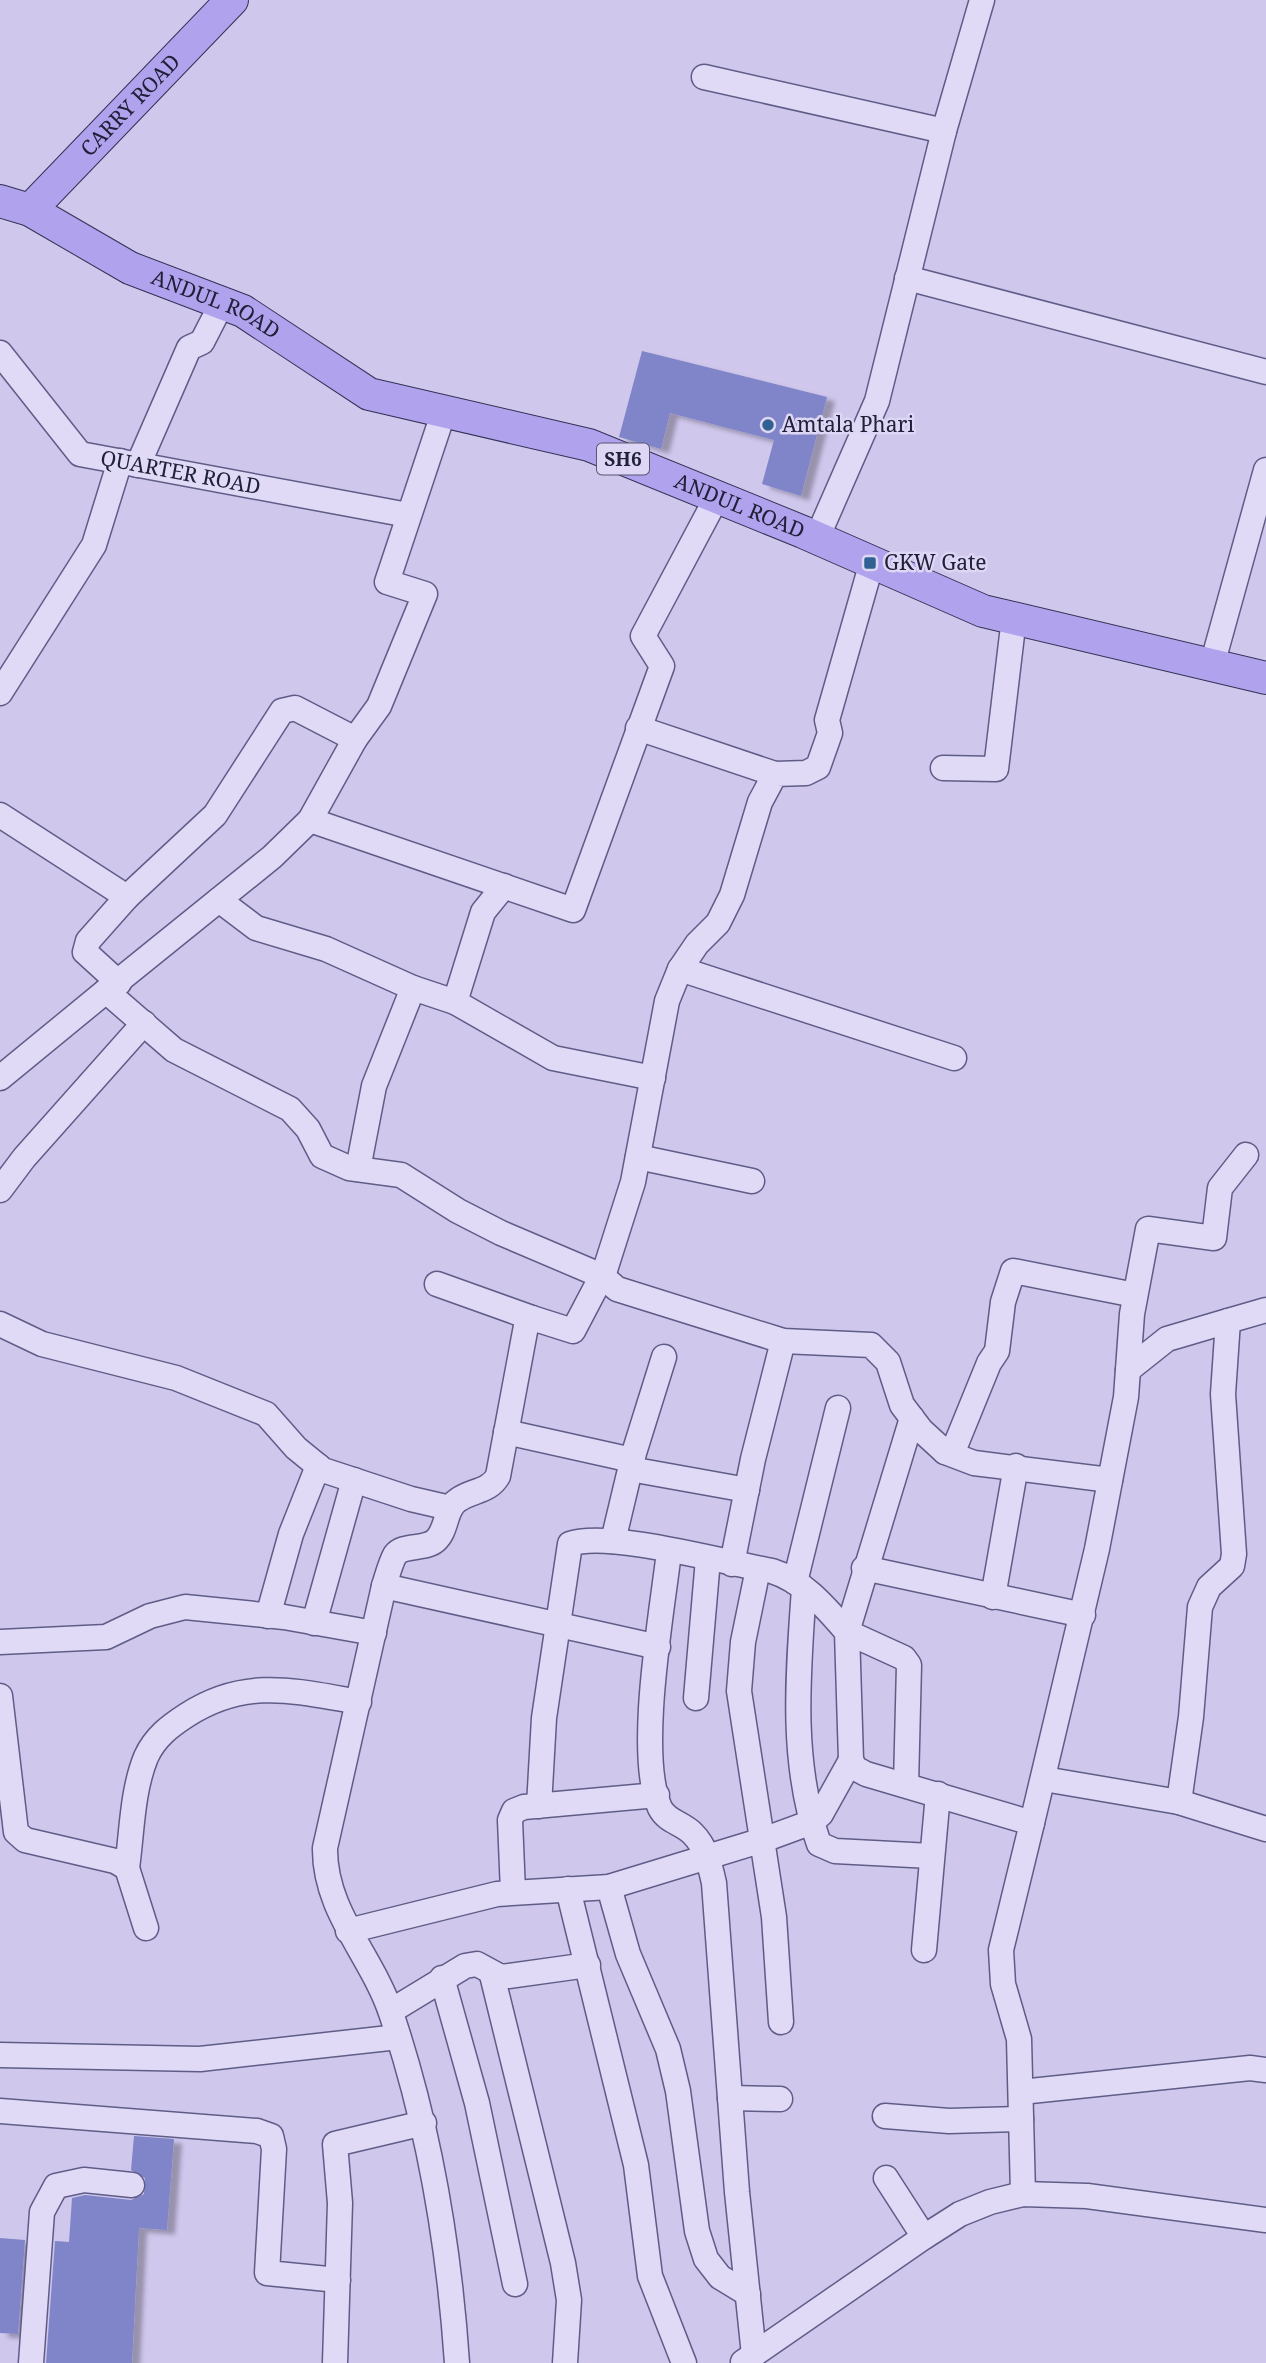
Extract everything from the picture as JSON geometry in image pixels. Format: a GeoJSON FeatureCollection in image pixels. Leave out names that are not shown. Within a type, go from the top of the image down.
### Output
{"type":"FeatureCollection","features":[{"type":"Feature","properties":{"kind":"main road","name":"CARRY ROAD"},"geometry":{"type":"LineString","coordinates":[[30,210],[232,0]]}},
{"type":"Feature","properties":{"kind":"main road","name":"ANDUL ROAD"},"geometry":{"type":"LineString","coordinates":[[0,201],[30,210],[130,268],[243,311],[369,394],[589,445],[817,538],[983,611],[1266,678]]}},
{"type":"Feature","properties":{"kind":"street"},"geometry":{"type":"LineString","coordinates":[[817,538],[877,401],[944,131],[982,0]]}},
{"type":"Feature","properties":{"kind":"street"},"geometry":{"type":"LineString","coordinates":[[704,77],[944,131]]}},
{"type":"Feature","properties":{"kind":"street"},"geometry":{"type":"LineString","coordinates":[[907,278],[1266,372]]}},
{"type":"Feature","properties":{"kind":"street"},"geometry":{"type":"LineString","coordinates":[[0,693],[94,544],[129,463],[189,348],[202,342],[222,303]]}},
{"type":"Feature","properties":{"kind":"street","name":"QUARTER ROAD"},"geometry":{"type":"LineString","coordinates":[[0,353],[79,454],[408,515]]}},
{"type":"Feature","properties":{"kind":"street"},"geometry":{"type":"LineString","coordinates":[[0,1078],[272,857],[310,820],[355,739],[379,706],[425,594],[387,582],[444,411]]}},
{"type":"Feature","properties":{"kind":"street"},"geometry":{"type":"LineString","coordinates":[[1212,665],[1266,470]]}},
{"type":"Feature","properties":{"kind":"street"},"geometry":{"type":"LineString","coordinates":[[310,820],[573,911],[662,666],[643,636],[717,497]]}},
{"type":"Feature","properties":{"kind":"street"},"geometry":{"type":"LineString","coordinates":[[638,728],[775,774],[806,773],[818,767],[830,733],[827,720],[872,562]]}},
{"type":"Feature","properties":{"kind":"street"},"geometry":{"type":"LineString","coordinates":[[943,768],[996,769],[1014,618]]}},
{"type":"Feature","properties":{"kind":"street"},"geometry":{"type":"LineString","coordinates":[[355,739],[295,708],[282,711],[215,816],[127,897],[89,941],[85,952],[144,1023],[174,1050],[290,1109],[308,1129],[323,1156],[358,1169],[401,1175],[480,1222],[602,1276],[617,1289],[783,1340],[871,1345],[888,1362],[902,1405],[945,1452],[974,1463],[1016,1466],[1110,1480]]}},
{"type":"Feature","properties":{"kind":"street"},"geometry":{"type":"LineString","coordinates":[[437,1283],[573,1331],[602,1276],[633,1182],[667,1001],[680,969],[697,944],[718,923],[732,895],[760,802],[775,774]]}},
{"type":"Feature","properties":{"kind":"street"},"geometry":{"type":"LineString","coordinates":[[0,814],[127,897]]}},
{"type":"Feature","properties":{"kind":"street"},"geometry":{"type":"LineString","coordinates":[[455,1002],[483,912],[504,886]]}},
{"type":"Feature","properties":{"kind":"street"},"geometry":{"type":"LineString","coordinates":[[219,901],[256,928],[326,949],[412,988],[455,1002],[553,1058],[653,1078]]}},
{"type":"Feature","properties":{"kind":"street"},"geometry":{"type":"LineString","coordinates":[[680,969],[954,1058]]}},
{"type":"Feature","properties":{"kind":"street"},"geometry":{"type":"LineString","coordinates":[[358,1169],[374,1086],[412,988]]}},
{"type":"Feature","properties":{"kind":"street"},"geometry":{"type":"LineString","coordinates":[[0,1190],[24,1158],[144,1023]]}},
{"type":"Feature","properties":{"kind":"street"},"geometry":{"type":"LineString","coordinates":[[1023,2194],[1019,2039],[1003,1984],[1001,1950],[1083,1615],[1126,1397],[1135,1295],[1148,1229],[1214,1238],[1220,1188],[1246,1155]]}},
{"type":"Feature","properties":{"kind":"street"},"geometry":{"type":"LineString","coordinates":[[638,1157],[752,1181]]}},
{"type":"Feature","properties":{"kind":"street"},"geometry":{"type":"LineString","coordinates":[[945,1452],[957,1444],[989,1363],[998,1351],[1003,1301],[1013,1271],[1135,1295]]}},
{"type":"Feature","properties":{"kind":"street"},"geometry":{"type":"LineString","coordinates":[[1128,1370],[1167,1339],[1266,1310]]}},
{"type":"Feature","properties":{"kind":"street"},"geometry":{"type":"LineString","coordinates":[[457,2363],[439,2207],[424,2123],[391,2011],[348,1931],[330,1888],[325,1869],[326,1848],[384,1586],[395,1556],[400,1550],[434,1542],[444,1530],[450,1508],[457,1500],[493,1485],[498,1476],[526,1326],[532,1318]]}},
{"type":"Feature","properties":{"kind":"street"},"geometry":{"type":"LineString","coordinates":[[1179,1802],[1191,1717],[1200,1607],[1209,1587],[1232,1566],[1234,1554],[1223,1394],[1228,1321]]}},
{"type":"Feature","properties":{"kind":"street"},"geometry":{"type":"LineString","coordinates":[[0,1324],[42,1344],[176,1378],[266,1414],[296,1448],[318,1465],[355,1480],[450,1508]]}},
{"type":"Feature","properties":{"kind":"street"},"geometry":{"type":"LineString","coordinates":[[732,1564],[783,1340]]}},
{"type":"Feature","properties":{"kind":"street"},"geometry":{"type":"LineString","coordinates":[[613,1541],[631,1465],[664,1357]]}},
{"type":"Feature","properties":{"kind":"street"},"geometry":{"type":"LineString","coordinates":[[838,1408],[800,1585],[797,1723],[812,1822],[818,1844],[825,1849],[931,1856]]}},
{"type":"Feature","properties":{"kind":"street"},"geometry":{"type":"LineString","coordinates":[[912,1418],[864,1568],[847,1632],[851,1760],[855,1768],[866,1774],[1032,1823]]}},
{"type":"Feature","properties":{"kind":"street"},"geometry":{"type":"LineString","coordinates":[[506,1432],[631,1465],[747,1490]]}},
{"type":"Feature","properties":{"kind":"street"},"geometry":{"type":"LineString","coordinates":[[268,1616],[291,1534],[318,1465]]}},
{"type":"Feature","properties":{"kind":"street"},"geometry":{"type":"LineString","coordinates":[[993,1597],[1016,1466]]}},
{"type":"Feature","properties":{"kind":"street"},"geometry":{"type":"LineString","coordinates":[[314,1623],[355,1480]]}},
{"type":"Feature","properties":{"kind":"street"},"geometry":{"type":"LineString","coordinates":[[539,1806],[544,1718],[570,1544],[587,1539],[613,1541],[786,1576],[800,1585],[847,1632],[904,1658],[909,1665],[906,1785]]}},
{"type":"Feature","properties":{"kind":"street"},"geometry":{"type":"LineString","coordinates":[[669,1552],[649,1739],[657,1795],[667,1818],[693,1833],[708,1858],[718,1910],[730,2098],[748,2294],[748,2359]]}},
{"type":"Feature","properties":{"kind":"street"},"geometry":{"type":"LineString","coordinates":[[696,1698],[708,1559]]}},
{"type":"Feature","properties":{"kind":"street"},"geometry":{"type":"LineString","coordinates":[[864,1568],[1083,1615]]}},
{"type":"Feature","properties":{"kind":"street"},"geometry":{"type":"LineString","coordinates":[[758,1569],[743,1642],[739,1691],[774,1917],[780,2022]]}},
{"type":"Feature","properties":{"kind":"street"},"geometry":{"type":"LineString","coordinates":[[384,1586],[659,1647]]}},
{"type":"Feature","properties":{"kind":"street"},"geometry":{"type":"LineString","coordinates":[[0,1642],[106,1637],[150,1616],[184,1607],[268,1616],[374,1633]]}},
{"type":"Feature","properties":{"kind":"street"},"geometry":{"type":"LineString","coordinates":[[146,1928],[127,1868],[138,1784],[146,1757],[169,1727],[207,1702],[244,1691],[276,1688],[359,1702]]}},
{"type":"Feature","properties":{"kind":"street"},"geometry":{"type":"LineString","coordinates":[[0,1696],[3,1745],[16,1832],[25,1840],[115,1861],[127,1868]]}},
{"type":"Feature","properties":{"kind":"street"},"geometry":{"type":"LineString","coordinates":[[348,1931],[513,1892],[609,1887],[764,1840],[812,1822],[821,1814],[851,1760]]}},
{"type":"Feature","properties":{"kind":"street"},"geometry":{"type":"LineString","coordinates":[[1044,1779],[1179,1802],[1266,1829]]}},
{"type":"Feature","properties":{"kind":"street"},"geometry":{"type":"LineString","coordinates":[[923,1950],[938,1794]]}},
{"type":"Feature","properties":{"kind":"street"},"geometry":{"type":"LineString","coordinates":[[513,1892],[510,1819],[514,1811],[539,1806],[657,1795]]}},
{"type":"Feature","properties":{"kind":"street"},"geometry":{"type":"LineString","coordinates":[[609,1887],[628,1954],[668,2049],[678,2091],[697,2231],[706,2259],[719,2277],[748,2294]]}},
{"type":"Feature","properties":{"kind":"street"},"geometry":{"type":"LineString","coordinates":[[568,1889],[636,2165],[650,2276],[684,2363]]}},
{"type":"Feature","properties":{"kind":"street"},"geometry":{"type":"LineString","coordinates":[[391,2011],[442,1978],[477,1964],[492,1975],[510,1977],[588,1965]]}},
{"type":"Feature","properties":{"kind":"street"},"geometry":{"type":"LineString","coordinates":[[492,1975],[563,2263],[569,2300],[565,2363]]}},
{"type":"Feature","properties":{"kind":"street"},"geometry":{"type":"LineString","coordinates":[[442,1978],[477,2103],[515,2284]]}},
{"type":"Feature","properties":{"kind":"street"},"geometry":{"type":"LineString","coordinates":[[0,2055],[200,2059],[398,2037]]}},
{"type":"Feature","properties":{"kind":"street"},"geometry":{"type":"LineString","coordinates":[[1021,2092],[1250,2068],[1266,2070]]}},
{"type":"Feature","properties":{"kind":"street"},"geometry":{"type":"LineString","coordinates":[[730,2098],[780,2099]]}},
{"type":"Feature","properties":{"kind":"street"},"geometry":{"type":"LineString","coordinates":[[0,2111],[257,2131],[271,2136],[274,2149],[267,2273],[338,2280]]}},
{"type":"Feature","properties":{"kind":"street"},"geometry":{"type":"LineString","coordinates":[[885,2116],[949,2121],[1021,2119]]}},
{"type":"Feature","properties":{"kind":"street"},"geometry":{"type":"LineString","coordinates":[[335,2363],[340,2203],[335,2144],[424,2123]]}},
{"type":"Feature","properties":{"kind":"street"},"geometry":{"type":"LineString","coordinates":[[886,2178],[924,2237]]}},
{"type":"Feature","properties":{"kind":"street"},"geometry":{"type":"LineString","coordinates":[[31,2363],[42,2212],[56,2186],[84,2180],[132,2185]]}},
{"type":"Feature","properties":{"kind":"street"},"geometry":{"type":"LineString","coordinates":[[748,2359],[960,2214],[1023,2194],[1087,2196],[1266,2220]]}},
{"type":"Feature","properties":{"kind":"building","name":"Amtala Phari"},"geometry":{"type":"Polygon","coordinates":[[[642,351],[827,397],[801,496],[762,484],[774,440],[670,413],[661,449],[619,437],[642,351]]]}},
{"type":"Feature","properties":{"kind":"building"},"geometry":{"type":"Polygon","coordinates":[[[134,2136],[174,2139],[167,2230],[139,2228],[132,2363],[46,2363],[55,2241],[69,2242],[72,2198],[85,2195],[131,2200],[144,2194],[145,2178],[131,2170],[134,2136]]]}},
{"type":"Feature","properties":{"kind":"building"},"geometry":{"type":"Polygon","coordinates":[[[0,2238],[25,2240],[18,2334],[0,2333],[0,2238]]]}},
{"type":"Feature","properties":{"kind":"place","name":"Amtala Phari"},"geometry":{"type":"Point","coordinates":[768,425]}},
{"type":"Feature","properties":{"kind":"place","name":"GKW Gate"},"geometry":{"type":"Point","coordinates":[870,563]}}]}
